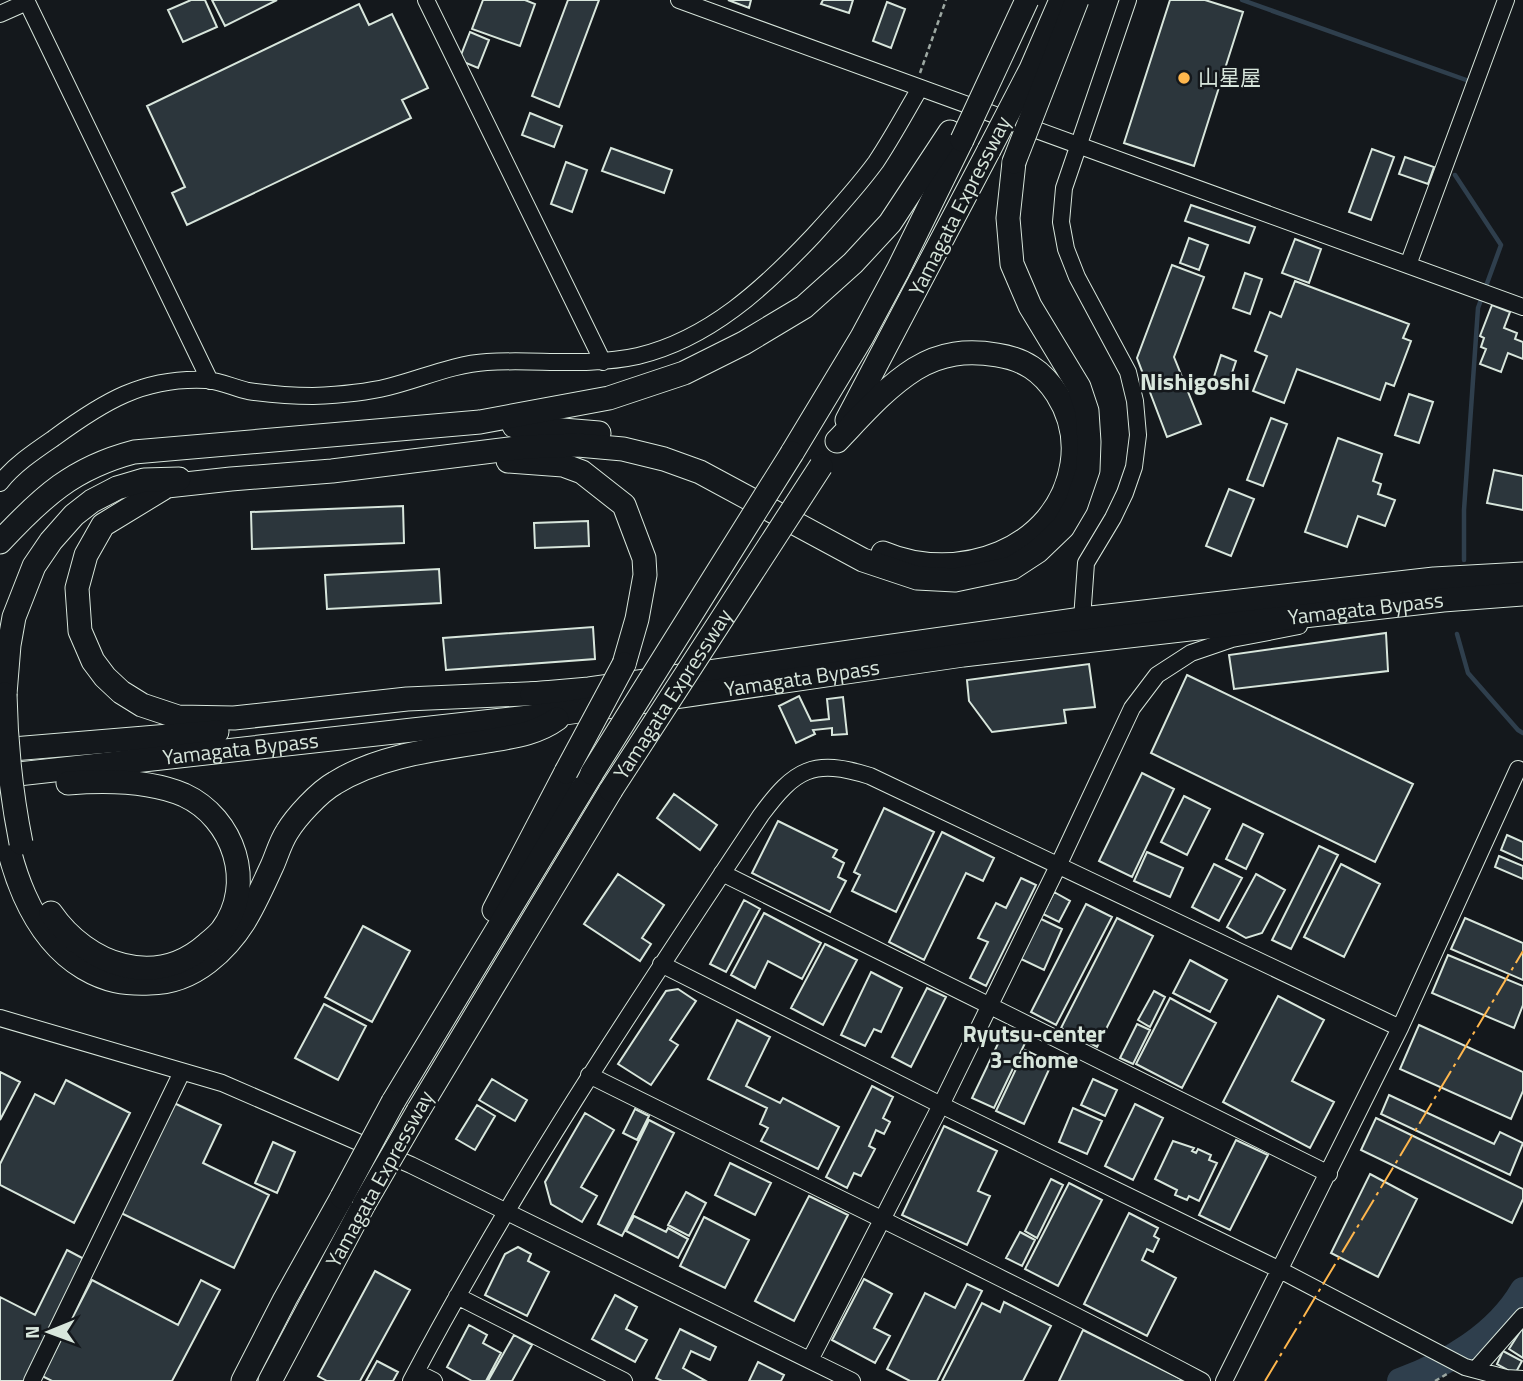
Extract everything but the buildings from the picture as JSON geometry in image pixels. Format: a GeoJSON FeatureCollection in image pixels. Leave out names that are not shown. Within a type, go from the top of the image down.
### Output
{"type":"FeatureCollection","features":[{"type":"Feature","properties":{"kind":"highway"},"geometry":{"type":"LineString","coordinates":[[0,542],[34,505],[75,475],[105,460],[134,452],[480,422],[574,406],[653,385],[696,368],[804,307],[871,243],[956,136],[1027,0]]}},
{"type":"Feature","properties":{"kind":"highway","name":"Yamagata Expressway"},"geometry":{"type":"LineString","coordinates":[[243,1381],[285,1299],[418,1111],[611,790],[837,441],[1031,69],[1061,0]]}},
{"type":"Feature","properties":{"kind":"highway"},"geometry":{"type":"LineString","coordinates":[[547,693],[407,699],[234,718],[178,717],[142,705],[121,692],[105,677],[93,661],[79,631],[77,588],[86,555],[103,525],[167,486],[332,471],[525,447],[578,445],[622,449],[664,459],[700,472],[812,533],[887,569],[917,578],[955,580],[1012,568],[1038,551],[1063,527],[1076,505],[1088,470],[1087,411],[1079,387],[1030,306],[1012,264],[1008,218],[1014,162],[1077,0]]}},
{"type":"Feature","properties":{"kind":"highway","name":"Yamagata Expressway"},"geometry":{"type":"LineString","coordinates":[[271,1381],[353,1201],[393,1102],[862,337],[898,271],[956,136]]}},
{"type":"Feature","properties":{"kind":"highway"},"geometry":{"type":"LineString","coordinates":[[480,422],[616,436],[659,446],[732,473],[857,542],[888,555],[945,565],[969,564],[989,559],[1028,539],[1060,500],[1070,477],[1074,453],[1073,433],[1067,409],[1048,380],[1032,366],[1010,356],[961,351],[917,368],[885,391],[837,441]]}},
{"type":"Feature","properties":{"kind":"highway"},"geometry":{"type":"LineString","coordinates":[[0,617],[22,561],[53,520],[84,489],[111,474],[138,464],[211,446]]}},
{"type":"Feature","properties":{"kind":"highway"},"geometry":{"type":"LineString","coordinates":[[393,1102],[624,664],[637,619],[645,575],[644,558],[624,505],[590,477],[564,465],[444,457]]}},
{"type":"Feature","properties":{"kind":"highway"},"geometry":{"type":"LineString","coordinates":[[0,788],[90,781],[156,786],[186,796],[211,814],[228,837],[237,857],[240,873],[232,913],[222,931],[191,957],[177,963],[138,969],[99,958],[63,930],[14,844],[13,806],[6,742],[5,694],[12,626],[34,566],[74,515],[117,488],[144,480],[231,479]]}},
{"type":"Feature","properties":{"kind":"highway","name":"Yamagata Bypass"},"geometry":{"type":"LineString","coordinates":[[0,750],[236,730],[589,689],[1082,619],[1434,579],[1523,574]]}},
{"type":"Feature","properties":{"kind":"highway","name":"Yamagata Bypass"},"geometry":{"type":"LineString","coordinates":[[0,776],[565,713],[963,654],[1443,600],[1523,594]]}},
{"type":"Feature","properties":{"kind":"highway"},"geometry":{"type":"LineString","coordinates":[[0,803],[14,844],[28,902],[43,929],[62,951],[80,966],[103,979],[132,984],[169,981],[187,977],[230,944],[251,912],[287,832],[331,785],[360,770],[413,754],[524,735],[545,728],[565,713]]}},
{"type":"Feature","properties":{"kind":"street"},"geometry":{"type":"LineString","coordinates":[[426,0],[603,362]]}},
{"type":"Feature","properties":{"kind":"street"},"geometry":{"type":"LineString","coordinates":[[679,0],[1523,307]]}},
{"type":"Feature","properties":{"kind":"street"},"geometry":{"type":"LineString","coordinates":[[1082,619],[1086,563],[1125,493],[1134,467],[1138,435],[1135,401],[1128,372],[1077,277],[1066,249],[1061,222],[1064,188],[1128,0]]}},
{"type":"Feature","properties":{"kind":"street"},"geometry":{"type":"LineString","coordinates":[[1408,265],[1506,0]]}},
{"type":"Feature","properties":{"kind":"street"},"geometry":{"type":"LineString","coordinates":[[0,14],[26,1],[210,381]]}},
{"type":"Feature","properties":{"kind":"street"},"geometry":{"type":"LineString","coordinates":[[0,483],[42,446],[91,411],[123,393],[186,380],[210,381],[247,391],[312,396],[385,388],[452,367],[487,362],[603,362],[639,355],[686,340],[724,317],[781,271],[839,208],[876,162],[918,87]]}},
{"type":"Feature","properties":{"kind":"street"},"geometry":{"type":"LineString","coordinates":[[810,1360],[941,1105],[1132,708],[1157,675],[1191,653],[1232,639],[1443,600]]}},
{"type":"Feature","properties":{"kind":"street"},"geometry":{"type":"LineString","coordinates":[[434,1381],[414,1377],[505,1212],[589,1075],[722,873],[779,790],[799,774],[823,767],[844,768],[870,776],[1400,1028]]}},
{"type":"Feature","properties":{"kind":"street"},"geometry":{"type":"LineString","coordinates":[[1224,1381],[1400,1028],[1518,769]]}},
{"type":"Feature","properties":{"kind":"street"},"geometry":{"type":"LineString","coordinates":[[722,873],[1329,1174]]}},
{"type":"Feature","properties":{"kind":"street"},"geometry":{"type":"LineString","coordinates":[[661,964],[941,1105],[1280,1270],[1471,1368],[1505,1379],[1523,1379]]}},
{"type":"Feature","properties":{"kind":"street"},"geometry":{"type":"LineString","coordinates":[[0,1018],[222,1083],[337,1131],[852,1381]]}},
{"type":"Feature","properties":{"kind":"street"},"geometry":{"type":"LineString","coordinates":[[32,1381],[183,1072]]}},
{"type":"Feature","properties":{"kind":"street"},"geometry":{"type":"LineString","coordinates":[[589,1075],[882,1221],[1038,1295],[1202,1381]]}},
{"type":"Feature","properties":{"kind":"street"},"geometry":{"type":"LineString","coordinates":[[457,1296],[624,1381]]}},
{"type":"Feature","properties":{"kind":"street"},"geometry":{"type":"LineString","coordinates":[[1471,1368],[1523,1316]]}},
{"type":"Feature","properties":{"kind":"path"},"geometry":{"type":"LineString","coordinates":[[918,87],[946,0]]}},
{"type":"Feature","properties":{"kind":"waterway"},"geometry":{"type":"LineString","coordinates":[[1242,0],[1469,81],[1468,83]]}},
{"type":"Feature","properties":{"kind":"waterway"},"geometry":{"type":"LineString","coordinates":[[1455,175],[1501,245],[1478,308],[1464,510],[1464,560]]}},
{"type":"Feature","properties":{"kind":"waterway"},"geometry":{"type":"LineString","coordinates":[[1457,634],[1468,673],[1523,733]]}},
{"type":"Feature","properties":{"kind":"waterway"},"geometry":{"type":"LineString","coordinates":[[1400,1381],[1453,1357],[1469,1346],[1499,1321],[1523,1290]]}},
{"type":"Feature","properties":{"kind":"power"},"geometry":{"type":"LineString","coordinates":[[1265,1381],[1523,951]]}},
{"type":"Feature","properties":{"kind":"place","name":"山星屋"},"geometry":{"type":"Point","coordinates":[1184,78]}},
{"type":"Feature","properties":{"kind":"district","name":"Nishigoshi"},"geometry":{"type":"Point","coordinates":[1195,382]}},
{"type":"Feature","properties":{"kind":"district","name":"Ryutsu-center 3-chome"},"geometry":{"type":"Point","coordinates":[1034,1047]}}]}
